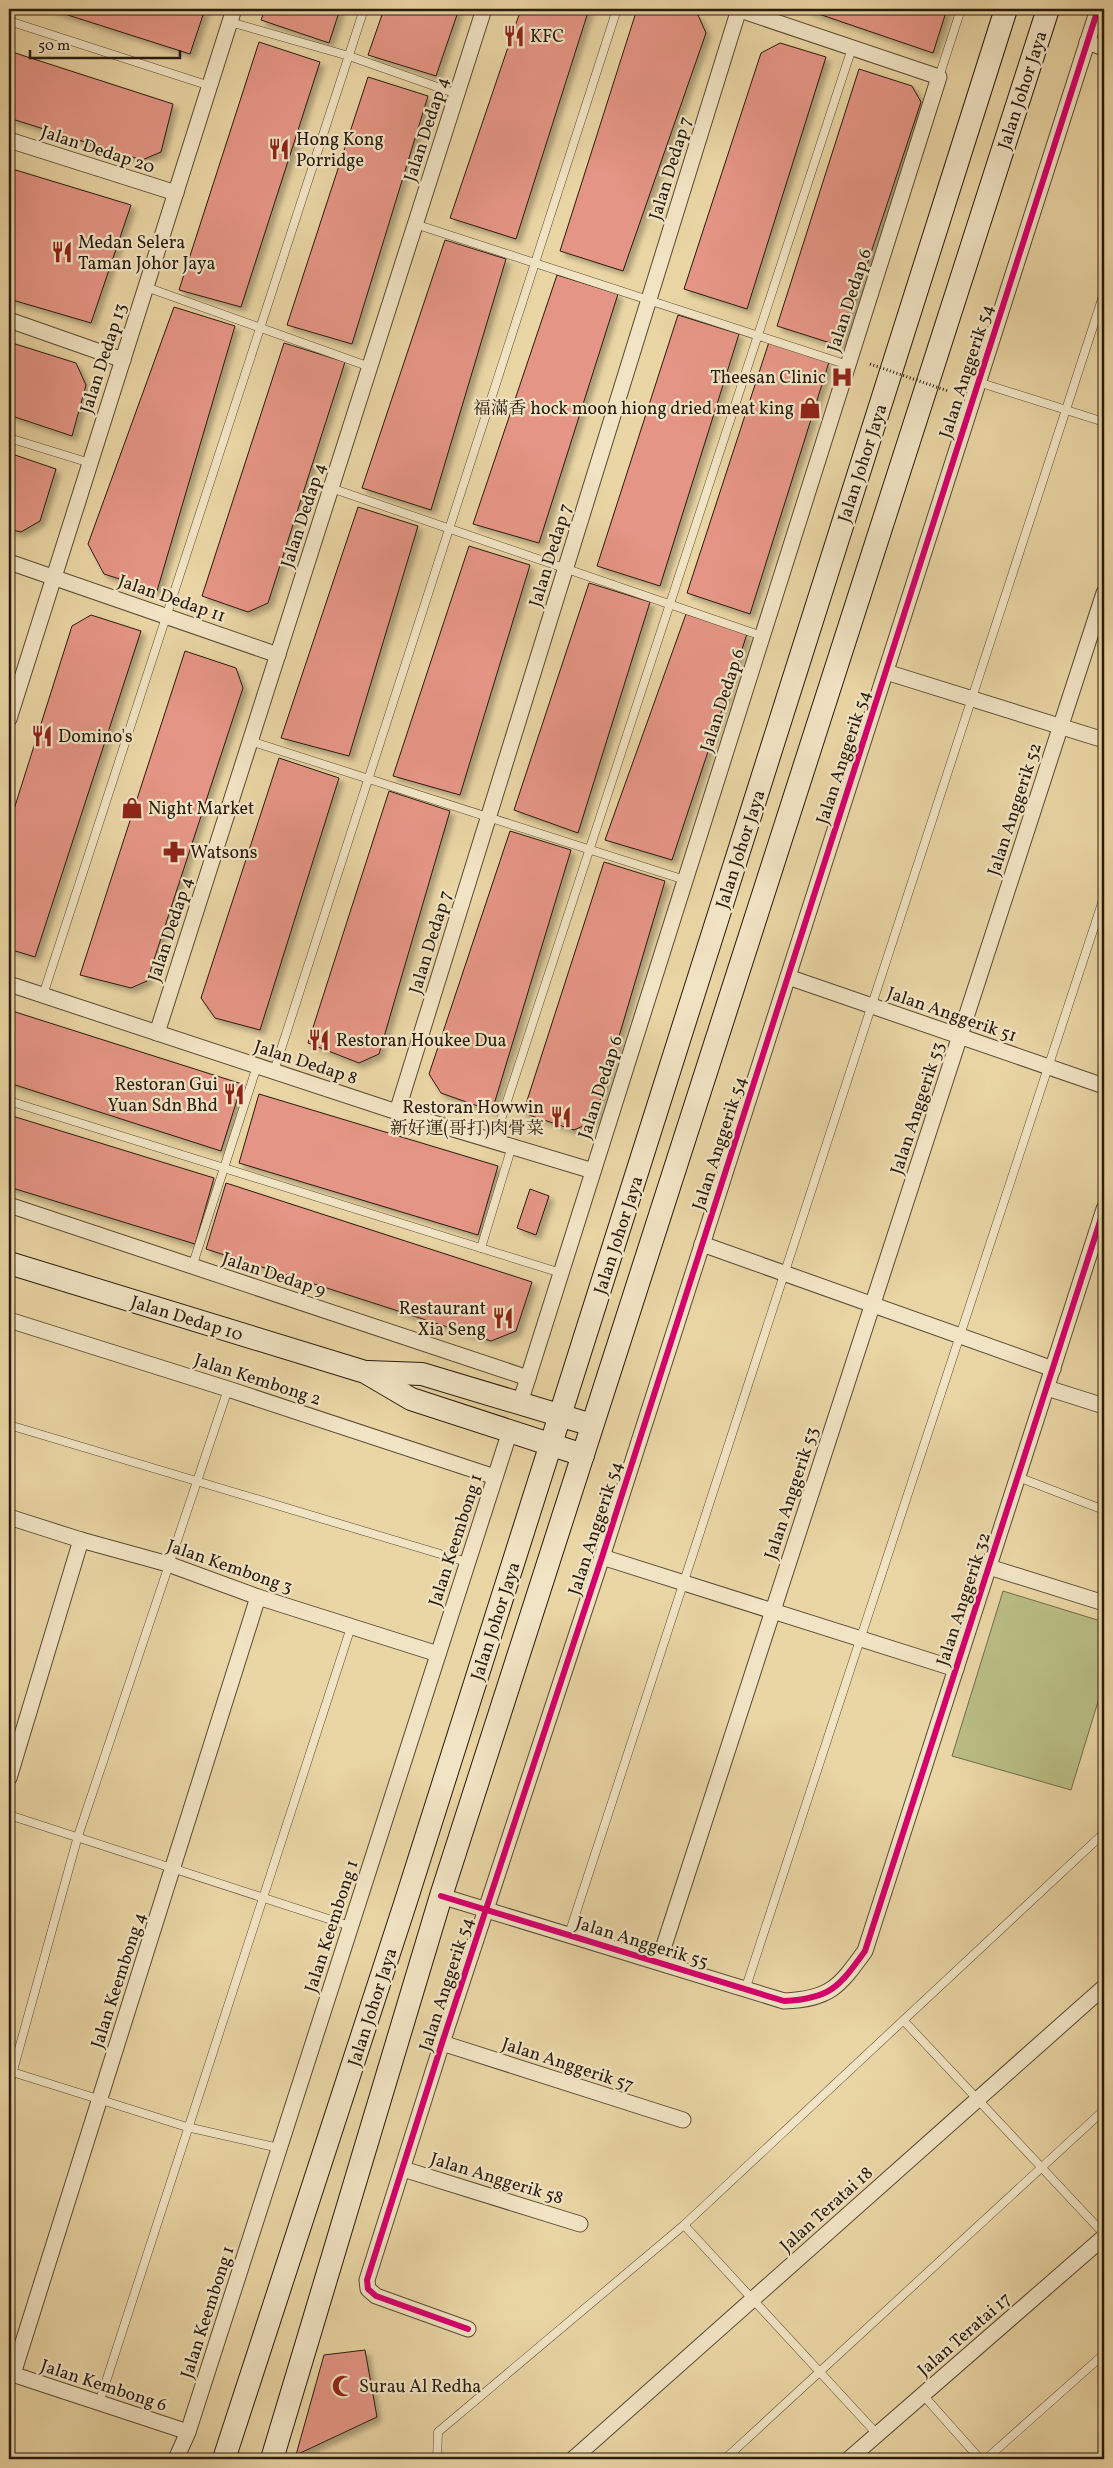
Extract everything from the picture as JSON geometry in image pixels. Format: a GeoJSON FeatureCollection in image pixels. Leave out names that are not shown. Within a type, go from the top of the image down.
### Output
{"type":"FeatureCollection","features":[{"type":"Feature","properties":{"kind":"main road","name":"Jalan Johor Jaya"},"geometry":{"type":"LineString","coordinates":[[224,2459],[403,1913],[1006,9]]}},
{"type":"Feature","properties":{"kind":"main road","name":"Jalan Johor Jaya"},"geometry":{"type":"LineString","coordinates":[[272,2459],[441,1896],[1048,9]]}},
{"type":"Feature","properties":{"kind":"main road","name":"Jalan Dedap 10"},"geometry":{"type":"LineString","coordinates":[[9,1263],[365,1372],[411,1398],[583,1455]]}},
{"type":"Feature","properties":{"kind":"main road","name":"Jalan Dedap 10"},"geometry":{"type":"LineString","coordinates":[[365,1372],[422,1374],[592,1426]]}},
{"type":"Feature","properties":{"kind":"street","name":"Jalan Dedap 4"},"geometry":{"type":"LineString","coordinates":[[157,1033],[484,9]]}},
{"type":"Feature","properties":{"kind":"street"},"geometry":{"type":"LineString","coordinates":[[738,9],[939,77]]}},
{"type":"Feature","properties":{"kind":"street","name":"Jalan Dedap 7"},"geometry":{"type":"LineString","coordinates":[[397,1112],[738,9]]}},
{"type":"Feature","properties":{"kind":"street","name":"Jalan Anggerik 54"},"geometry":{"type":"LineString","coordinates":[[468,2329],[376,2296],[371,2293],[366,2285],[442,2042],[602,1557],[1098,9]]}},
{"type":"Feature","properties":{"kind":"street","name":"Jalan Dedap 13"},"geometry":{"type":"LineString","coordinates":[[9,720],[13,692],[54,577],[232,15]]}},
{"type":"Feature","properties":{"kind":"street"},"geometry":{"type":"LineString","coordinates":[[1087,42],[1104,48]]}},
{"type":"Feature","properties":{"kind":"street","name":"Jalan Dedap 6"},"geometry":{"type":"LineString","coordinates":[[520,1404],[939,77]]}},
{"type":"Feature","properties":{"kind":"street","name":"Jalan Dedap 20"},"geometry":{"type":"LineString","coordinates":[[9,140],[176,193]]}},
{"type":"Feature","properties":{"kind":"street"},"geometry":{"type":"LineString","coordinates":[[9,320],[123,360]]}},
{"type":"Feature","properties":{"kind":"street","name":"Jalan Dedap 11"},"geometry":{"type":"LineString","coordinates":[[9,562],[278,655]]}},
{"type":"Feature","properties":{"kind":"street","name":"Jalan Anggerik 52"},"geometry":{"type":"LineString","coordinates":[[960,1036],[1104,592]]}},
{"type":"Feature","properties":{"kind":"street"},"geometry":{"type":"LineString","coordinates":[[886,672],[1104,740]]}},
{"type":"Feature","properties":{"kind":"street","name":"Jalan Anggerik 51"},"geometry":{"type":"LineString","coordinates":[[788,977],[1104,1086]]}},
{"type":"Feature","properties":{"kind":"street","name":"Jalan Dedap 8"},"geometry":{"type":"LineString","coordinates":[[9,984],[397,1112],[594,1171]]}},
{"type":"Feature","properties":{"kind":"street","name":"Jalan Anggerik 53"},"geometry":{"type":"LineString","coordinates":[[659,1961],[960,1036]]}},
{"type":"Feature","properties":{"kind":"street","name":"Jalan Dedap 9"},"geometry":{"type":"LineString","coordinates":[[9,1205],[528,1378]]}},
{"type":"Feature","properties":{"kind":"street","name":"Jalan Anggerik 32"},"geometry":{"type":"LineString","coordinates":[[833,1988],[849,1973],[865,1951],[1104,1209]]}},
{"type":"Feature","properties":{"kind":"street"},"geometry":{"type":"LineString","coordinates":[[702,1244],[1053,1369]]}},
{"type":"Feature","properties":{"kind":"street","name":"Jalan Kembong 2"},"geometry":{"type":"LineString","coordinates":[[9,1320],[228,1389],[495,1477]]}},
{"type":"Feature","properties":{"kind":"street"},"geometry":{"type":"LineString","coordinates":[[1047,1388],[1104,1406]]}},
{"type":"Feature","properties":{"kind":"street","name":"Jalan Keembong 1"},"geometry":{"type":"LineString","coordinates":[[176,2459],[188,2432],[510,1431]]}},
{"type":"Feature","properties":{"kind":"street","name":"Jalan Kembong 3"},"geometry":{"type":"LineString","coordinates":[[9,1517],[81,1540],[168,1564],[258,1597],[438,1654]]}},
{"type":"Feature","properties":{"kind":"street"},"geometry":{"type":"LineString","coordinates":[[9,1778],[81,1540]]}},
{"type":"Feature","properties":{"kind":"street"},"geometry":{"type":"LineString","coordinates":[[602,1557],[956,1669]]}},
{"type":"Feature","properties":{"kind":"street"},"geometry":{"type":"LineString","coordinates":[[989,1567],[1104,1603]]}},
{"type":"Feature","properties":{"kind":"street","name":"Jalan Keembong 4"},"geometry":{"type":"LineString","coordinates":[[11,2374],[258,1597]]}},
{"type":"Feature","properties":{"kind":"street","name":"Jalan Anggerik 55"},"geometry":{"type":"LineString","coordinates":[[441,1896],[659,1961],[784,2001],[810,2000],[833,1988]]}},
{"type":"Feature","properties":{"kind":"street","name":"Jalan Teratai 18"},"geometry":{"type":"LineString","coordinates":[[573,2459],[1104,1987]]}},
{"type":"Feature","properties":{"kind":"street","name":"Jalan Anggerik 57"},"geometry":{"type":"LineString","coordinates":[[442,2042],[683,2120]]}},
{"type":"Feature","properties":{"kind":"street","name":"Jalan Anggerik 58"},"geometry":{"type":"LineString","coordinates":[[403,2169],[580,2224]]}},
{"type":"Feature","properties":{"kind":"street","name":"Jalan Teratai 17"},"geometry":{"type":"LineString","coordinates":[[848,2459],[1104,2236]]}},
{"type":"Feature","properties":{"kind":"street","name":"Jalan Kembong 6"},"geometry":{"type":"LineString","coordinates":[[11,2374],[188,2432]]}},
{"type":"Feature","properties":{"kind":"lane"},"geometry":{"type":"LineString","coordinates":[[43,995],[364,9]]}},
{"type":"Feature","properties":{"kind":"lane"},"geometry":{"type":"LineString","coordinates":[[274,1071],[617,9]]}},
{"type":"Feature","properties":{"kind":"lane","name":"Jalan Dedap 6"},"geometry":{"type":"LineString","coordinates":[[939,77],[961,9]]}},
{"type":"Feature","properties":{"kind":"lane"},"geometry":{"type":"LineString","coordinates":[[232,15],[457,94]]}},
{"type":"Feature","properties":{"kind":"lane"},"geometry":{"type":"LineString","coordinates":[[9,21],[210,86]]}},
{"type":"Feature","properties":{"kind":"lane"},"geometry":{"type":"LineString","coordinates":[[494,1141],[852,48]]}},
{"type":"Feature","properties":{"kind":"lane"},"geometry":{"type":"LineString","coordinates":[[415,224],[848,365]]}},
{"type":"Feature","properties":{"kind":"lane"},"geometry":{"type":"LineString","coordinates":[[146,287],[370,368]]}},
{"type":"Feature","properties":{"kind":"lane"},"geometry":{"type":"LineString","coordinates":[[569,1934],[1104,293]]}},
{"type":"Feature","properties":{"kind":"lane"},"geometry":{"type":"LineString","coordinates":[[978,382],[1104,422]]}},
{"type":"Feature","properties":{"kind":"lane"},"geometry":{"type":"LineString","coordinates":[[9,438],[90,463]]}},
{"type":"Feature","properties":{"kind":"lane"},"geometry":{"type":"LineString","coordinates":[[331,488],[762,636]]}},
{"type":"Feature","properties":{"kind":"lane"},"geometry":{"type":"LineString","coordinates":[[250,741],[685,880]]}},
{"type":"Feature","properties":{"kind":"lane"},"geometry":{"type":"LineString","coordinates":[[745,1990],[1104,897]]}},
{"type":"Feature","properties":{"kind":"lane"},"geometry":{"type":"LineString","coordinates":[[192,1267],[257,1066]]}},
{"type":"Feature","properties":{"kind":"lane"},"geometry":{"type":"LineString","coordinates":[[9,1101],[561,1273]]}},
{"type":"Feature","properties":{"kind":"lane"},"geometry":{"type":"LineString","coordinates":[[481,1248],[512,1146]]}},
{"type":"Feature","properties":{"kind":"lane"},"geometry":{"type":"LineString","coordinates":[[9,2085],[11,2072],[78,1836],[228,1389]]}},
{"type":"Feature","properties":{"kind":"lane"},"geometry":{"type":"LineString","coordinates":[[9,1425],[468,1562]]}},
{"type":"Feature","properties":{"kind":"lane"},"geometry":{"type":"LineString","coordinates":[[1018,1477],[1104,1510]]}},
{"type":"Feature","properties":{"kind":"lane"},"geometry":{"type":"LineString","coordinates":[[99,2403],[187,2127],[351,1627]]}},
{"type":"Feature","properties":{"kind":"lane"},"geometry":{"type":"LineString","coordinates":[[9,1815],[350,1926]]}},
{"type":"Feature","properties":{"kind":"lane"},"geometry":{"type":"LineString","coordinates":[[437,2459],[438,2432],[684,2225],[1104,1833]]}},
{"type":"Feature","properties":{"kind":"lane"},"geometry":{"type":"LineString","coordinates":[[904,2020],[979,2098],[1104,2236]]}},
{"type":"Feature","properties":{"kind":"lane"},"geometry":{"type":"LineString","coordinates":[[11,2072],[187,2127],[279,2148]]}},
{"type":"Feature","properties":{"kind":"lane"},"geometry":{"type":"LineString","coordinates":[[725,2459],[1104,2110]]}},
{"type":"Feature","properties":{"kind":"lane"},"geometry":{"type":"LineString","coordinates":[[684,2225],[877,2434]]}},
{"type":"Feature","properties":{"kind":"lane"},"geometry":{"type":"LineString","coordinates":[[986,2459],[1104,2354]]}},
{"type":"Feature","properties":{"kind":"lane"},"geometry":{"type":"LineString","coordinates":[[923,2395],[980,2459]]}},
{"type":"Feature","properties":{"kind":"path"},"geometry":{"type":"LineString","coordinates":[[870,364],[948,391]]}},
{"type":"Feature","properties":{"kind":"green space"},"geometry":{"type":"Polygon","coordinates":[[[1003,1591],[1104,1622],[1104,1682],[1071,1790],[952,1756],[1003,1591]]]}},
{"type":"Feature","properties":{"kind":"building"},"geometry":{"type":"Polygon","coordinates":[[[49,9],[205,9],[190,54],[49,9]]]}},
{"type":"Feature","properties":{"kind":"building"},"geometry":{"type":"Polygon","coordinates":[[[265,9],[340,9],[329,43],[261,20],[265,9]]]}},
{"type":"Feature","properties":{"kind":"building"},"geometry":{"type":"Polygon","coordinates":[[[384,9],[459,9],[436,76],[368,55],[384,9]]]}},
{"type":"Feature","properties":{"kind":"building"},"geometry":{"type":"Polygon","coordinates":[[[521,9],[589,9],[516,239],[450,218],[521,9]]]}},
{"type":"Feature","properties":{"kind":"building"},"geometry":{"type":"Polygon","coordinates":[[[637,9],[681,9],[698,15],[706,33],[623,271],[560,251],[637,9]]]}},
{"type":"Feature","properties":{"kind":"building"},"geometry":{"type":"Polygon","coordinates":[[[804,9],[947,9],[933,53],[804,9]]]}},
{"type":"Feature","properties":{"kind":"building"},"geometry":{"type":"Polygon","coordinates":[[[259,42],[320,62],[241,307],[179,290],[259,42]]]}},
{"type":"Feature","properties":{"kind":"building"},"geometry":{"type":"Polygon","coordinates":[[[780,43],[826,57],[747,309],[684,289],[761,53],[780,43]]]}},
{"type":"Feature","properties":{"kind":"building"},"geometry":{"type":"Polygon","coordinates":[[[9,51],[173,104],[161,152],[142,160],[9,118],[9,51]]]}},
{"type":"Feature","properties":{"kind":"building"},"geometry":{"type":"Polygon","coordinates":[[[859,69],[912,86],[921,102],[840,346],[777,326],[859,69]]]}},
{"type":"Feature","properties":{"kind":"building"},"geometry":{"type":"Polygon","coordinates":[[[368,77],[428,96],[352,344],[287,325],[368,77]]]}},
{"type":"Feature","properties":{"kind":"building","name":"Medan Selera Taman Johor Jaya"},"geometry":{"type":"Polygon","coordinates":[[[9,168],[131,205],[91,323],[9,299],[9,168]]]}},
{"type":"Feature","properties":{"kind":"building"},"geometry":{"type":"Polygon","coordinates":[[[445,240],[506,259],[431,510],[362,488],[445,240]]]}},
{"type":"Feature","properties":{"kind":"building"},"geometry":{"type":"Polygon","coordinates":[[[557,275],[618,294],[539,543],[473,524],[557,275]]]}},
{"type":"Feature","properties":{"kind":"building"},"geometry":{"type":"Polygon","coordinates":[[[174,307],[235,326],[157,591],[104,574],[88,544],[174,307]]]}},
{"type":"Feature","properties":{"kind":"building"},"geometry":{"type":"Polygon","coordinates":[[[678,315],[739,334],[660,586],[597,566],[678,315]]]}},
{"type":"Feature","properties":{"kind":"building"},"geometry":{"type":"Polygon","coordinates":[[[9,342],[76,363],[86,385],[72,436],[9,415],[9,342]]]}},
{"type":"Feature","properties":{"kind":"building"},"geometry":{"type":"Polygon","coordinates":[[[769,342],[829,362],[750,614],[687,593],[769,342]]]}},
{"type":"Feature","properties":{"kind":"building"},"geometry":{"type":"Polygon","coordinates":[[[284,343],[345,362],[268,603],[248,612],[202,596],[284,343]]]}},
{"type":"Feature","properties":{"kind":"building"},"geometry":{"type":"Polygon","coordinates":[[[9,453],[56,469],[40,521],[21,532],[9,529],[9,453]]]}},
{"type":"Feature","properties":{"kind":"building"},"geometry":{"type":"Polygon","coordinates":[[[358,507],[418,526],[349,756],[281,738],[358,507]]]}},
{"type":"Feature","properties":{"kind":"building"},"geometry":{"type":"Polygon","coordinates":[[[469,546],[530,565],[460,795],[393,776],[469,546]]]}},
{"type":"Feature","properties":{"kind":"building"},"geometry":{"type":"Polygon","coordinates":[[[589,583],[650,602],[578,833],[514,810],[589,583]]]}},
{"type":"Feature","properties":{"kind":"building"},"geometry":{"type":"Polygon","coordinates":[[[686,614],[747,634],[672,860],[605,840],[686,614]]]}},
{"type":"Feature","properties":{"kind":"building"},"geometry":{"type":"Polygon","coordinates":[[[91,615],[141,631],[35,957],[9,949],[9,825],[72,626],[91,615]]]}},
{"type":"Feature","properties":{"kind":"building"},"geometry":{"type":"Polygon","coordinates":[[[185,651],[236,668],[243,688],[147,981],[131,988],[80,975],[185,651]]]}},
{"type":"Feature","properties":{"kind":"building"},"geometry":{"type":"Polygon","coordinates":[[[279,758],[339,778],[260,1030],[215,1018],[201,998],[279,758]]]}},
{"type":"Feature","properties":{"kind":"building"},"geometry":{"type":"Polygon","coordinates":[[[389,791],[450,811],[379,1054],[359,1063],[308,1043],[389,791]]]}},
{"type":"Feature","properties":{"kind":"building"},"geometry":{"type":"Polygon","coordinates":[[[510,831],[571,850],[492,1111],[441,1093],[429,1074],[510,831]]]}},
{"type":"Feature","properties":{"kind":"building"},"geometry":{"type":"Polygon","coordinates":[[[604,862],[665,881],[594,1121],[574,1130],[523,1113],[604,862]]]}},
{"type":"Feature","properties":{"kind":"building"},"geometry":{"type":"Polygon","coordinates":[[[9,1010],[242,1084],[221,1151],[9,1083],[9,1010]]]}},
{"type":"Feature","properties":{"kind":"building"},"geometry":{"type":"Polygon","coordinates":[[[259,1094],[498,1166],[478,1235],[239,1163],[259,1094]]]}},
{"type":"Feature","properties":{"kind":"building"},"geometry":{"type":"Polygon","coordinates":[[[9,1115],[214,1178],[195,1244],[9,1187],[9,1115]]]}},
{"type":"Feature","properties":{"kind":"building"},"geometry":{"type":"Polygon","coordinates":[[[226,1183],[532,1282],[516,1331],[491,1341],[206,1249],[226,1183]]]}},
{"type":"Feature","properties":{"kind":"building"},"geometry":{"type":"Polygon","coordinates":[[[530,1189],[549,1196],[536,1235],[517,1228],[530,1189]]]}},
{"type":"Feature","properties":{"kind":"building","name":"Surau Al Redha"},"geometry":{"type":"Polygon","coordinates":[[[365,2350],[377,2417],[296,2455],[324,2355],[365,2350]]]}},
{"type":"Feature","properties":{"kind":"cycle path"},"geometry":{"type":"LineString","coordinates":[[468,2329],[376,2296],[368,2289],[367,2280],[442,2043],[602,1557],[1098,9]]}},
{"type":"Feature","properties":{"kind":"cycle path"},"geometry":{"type":"LineString","coordinates":[[441,1896],[784,2001],[800,2000],[823,1994],[832,1989],[848,1974],[865,1951],[1104,1209]]}},
{"type":"Feature","properties":{"kind":"place","name":"KFC"},"geometry":{"type":"Point","coordinates":[514,36]}},
{"type":"Feature","properties":{"kind":"place","name":"Hong Kong Porridge"},"geometry":{"type":"Point","coordinates":[279,149]}},
{"type":"Feature","properties":{"kind":"place","name":"Medan Selera Taman Johor Jaya"},"geometry":{"type":"Point","coordinates":[62,252]}},
{"type":"Feature","properties":{"kind":"place","name":"Theesan Clinic"},"geometry":{"type":"Point","coordinates":[842,377]}},
{"type":"Feature","properties":{"kind":"place","name":"福滿香 hock moon hiong dried meat king"},"geometry":{"type":"Point","coordinates":[810,408]}},
{"type":"Feature","properties":{"kind":"place","name":"Domino's"},"geometry":{"type":"Point","coordinates":[42,736]}},
{"type":"Feature","properties":{"kind":"place","name":"Night Market"},"geometry":{"type":"Point","coordinates":[132,808]}},
{"type":"Feature","properties":{"kind":"place","name":"Watsons"},"geometry":{"type":"Point","coordinates":[174,852]}},
{"type":"Feature","properties":{"kind":"place","name":"Restoran Houkee Dua"},"geometry":{"type":"Point","coordinates":[319,1040]}},
{"type":"Feature","properties":{"kind":"place","name":"Restoran Gui Yuan Sdn Bhd"},"geometry":{"type":"Point","coordinates":[234,1094]}},
{"type":"Feature","properties":{"kind":"place","name":"Restoran Howwin 新好運(哥打)肉骨菜"},"geometry":{"type":"Point","coordinates":[561,1117]}},
{"type":"Feature","properties":{"kind":"place","name":"Restaurant Xia Seng"},"geometry":{"type":"Point","coordinates":[503,1318]}},
{"type":"Feature","properties":{"kind":"place","name":"Surau Al Redha"},"geometry":{"type":"Point","coordinates":[343,2386]}}]}
